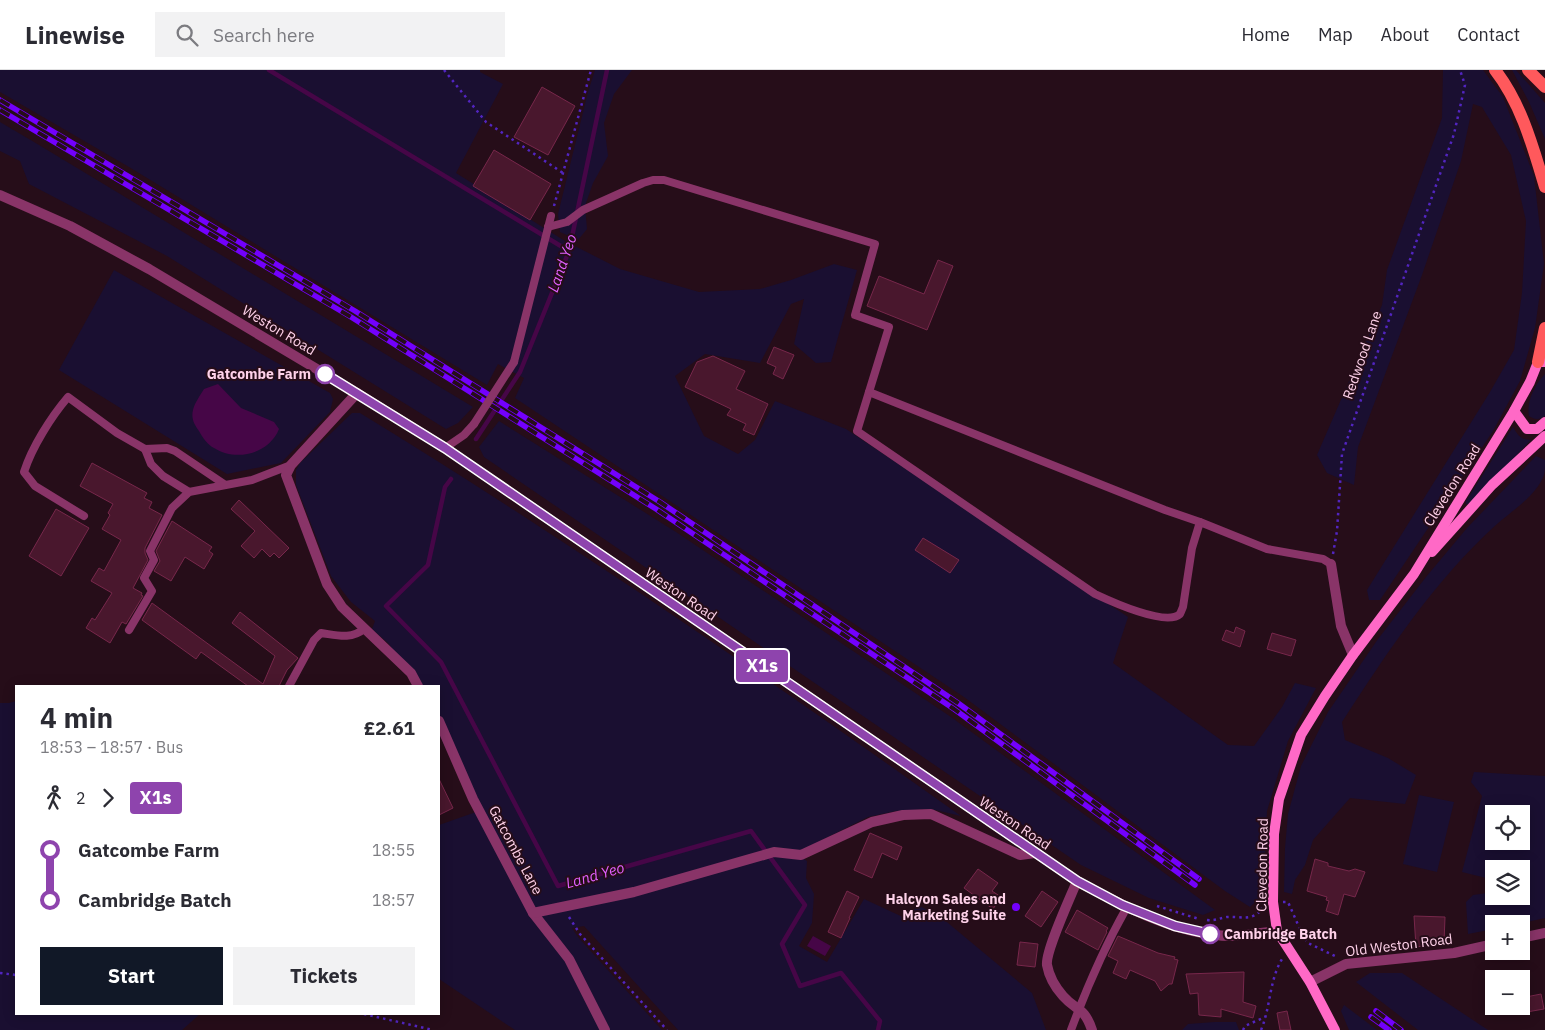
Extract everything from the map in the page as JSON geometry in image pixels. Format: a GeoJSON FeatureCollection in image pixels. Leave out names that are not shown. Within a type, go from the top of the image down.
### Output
{"type":"FeatureCollection","features":[{"type":"Feature","properties":{"kind":"main road"},"geometry":{"type":"LineString","coordinates":[[1495,70],[1502,79],[1521,115],[1545,187]]}},
{"type":"Feature","properties":{"kind":"main road"},"geometry":{"type":"LineString","coordinates":[[1528,70],[1545,88]]}},
{"type":"Feature","properties":{"kind":"main road"},"geometry":{"type":"LineString","coordinates":[[1541,362],[1545,328]]}},
{"type":"Feature","properties":{"kind":"main road","name":"Clevedon Road"},"geometry":{"type":"LineString","coordinates":[[1414,574],[1514,411],[1541,362]]}},
{"type":"Feature","properties":{"kind":"main road"},"geometry":{"type":"LineString","coordinates":[[1514,411],[1527,429],[1537,429],[1545,422]]}},
{"type":"Feature","properties":{"kind":"main road","name":"Clevedon Road"},"geometry":{"type":"LineString","coordinates":[[1335,1030],[1310,982],[1276,931],[1272,902],[1274,834],[1279,799],[1301,735],[1353,655],[1414,574],[1492,485],[1545,436]]}},
{"type":"Feature","properties":{"kind":"street","name":"Weston Road"},"geometry":{"type":"LineString","coordinates":[[0,195],[70,226],[148,269],[357,393],[445,448],[1077,881],[1127,907],[1175,926],[1216,936],[1276,931]]}},
{"type":"Feature","properties":{"kind":"street"},"geometry":{"type":"LineString","coordinates":[[357,393],[291,465],[286,475],[327,584],[342,607],[411,673],[417,685]]}},
{"type":"Feature","properties":{"kind":"street"},"geometry":{"type":"LineString","coordinates":[[1331,564],[1341,626],[1353,655]]}},
{"type":"Feature","properties":{"kind":"street","name":"Gatcombe Lane"},"geometry":{"type":"LineString","coordinates":[[440,723],[473,799],[533,913],[634,892],[774,852],[801,855],[872,822],[904,815],[931,814],[1020,855],[1035,853]]}},
{"type":"Feature","properties":{"kind":"street"},"geometry":{"type":"LineString","coordinates":[[1077,881],[1047,963],[1053,982],[1064,997],[1079,1008],[1088,1018],[1092,1030]]}},
{"type":"Feature","properties":{"kind":"street"},"geometry":{"type":"LineString","coordinates":[[533,913],[569,960],[605,1030]]}},
{"type":"Feature","properties":{"kind":"street"},"geometry":{"type":"LineString","coordinates":[[1530,936],[1545,933]]}},
{"type":"Feature","properties":{"kind":"street","name":"Old Weston Road"},"geometry":{"type":"LineString","coordinates":[[1310,982],[1346,964],[1454,953],[1485,946]]}},
{"type":"Feature","properties":{"kind":"lane"},"geometry":{"type":"LineString","coordinates":[[548,227],[567,222],[583,210],[643,182],[664,180],[875,244],[854,315],[889,327],[857,431],[1095,594],[1116,604],[1161,617],[1172,617],[1179,614],[1183,607],[1192,548],[1200,522]]}},
{"type":"Feature","properties":{"kind":"lane"},"geometry":{"type":"LineString","coordinates":[[445,448],[464,435],[474,424],[514,362],[551,216]]}},
{"type":"Feature","properties":{"kind":"lane"},"geometry":{"type":"LineString","coordinates":[[869,392],[1266,549],[1322,560],[1331,564]]}},
{"type":"Feature","properties":{"kind":"lane"},"geometry":{"type":"LineString","coordinates":[[84,516],[35,486],[24,472],[28,459],[60,406],[68,397],[117,433],[145,449],[167,448],[175,451],[224,484]]}},
{"type":"Feature","properties":{"kind":"lane"},"geometry":{"type":"LineString","coordinates":[[145,449],[151,464],[163,476],[189,492]]}},
{"type":"Feature","properties":{"kind":"lane"},"geometry":{"type":"LineString","coordinates":[[129,630],[152,591],[144,578],[154,560],[150,551],[172,508],[189,492],[252,480],[291,465]]}},
{"type":"Feature","properties":{"kind":"lane"},"geometry":{"type":"LineString","coordinates":[[290,685],[314,640],[321,633],[345,636],[357,635],[364,629]]}},
{"type":"Feature","properties":{"kind":"lane"},"geometry":{"type":"LineString","coordinates":[[1071,1030],[1111,934],[1127,907]]}},
{"type":"Feature","properties":{"kind":"path"},"geometry":{"type":"LineString","coordinates":[[444,70],[486,122],[563,173]]}},
{"type":"Feature","properties":{"kind":"path"},"geometry":{"type":"LineString","coordinates":[[551,216],[591,70]]}},
{"type":"Feature","properties":{"kind":"path","name":"Redwood Lane"},"geometry":{"type":"LineString","coordinates":[[1331,564],[1337,531],[1342,454],[1454,134],[1465,85],[1460,70]]}},
{"type":"Feature","properties":{"kind":"path"},"geometry":{"type":"LineString","coordinates":[[1153,904],[1204,920],[1218,920],[1225,917],[1248,918],[1260,912],[1264,902],[1288,902],[1302,936],[1308,943],[1337,957],[1346,964]]}},
{"type":"Feature","properties":{"kind":"path"},"geometry":{"type":"LineString","coordinates":[[563,907],[580,934],[667,1030]]}},
{"type":"Feature","properties":{"kind":"path"},"geometry":{"type":"LineString","coordinates":[[1261,1030],[1267,1016],[1273,980],[1288,949]]}},
{"type":"Feature","properties":{"kind":"path"},"geometry":{"type":"LineString","coordinates":[[0,973],[15,975]]}},
{"type":"Feature","properties":{"kind":"path"},"geometry":{"type":"LineString","coordinates":[[368,1015],[432,1030]]}},
{"type":"Feature","properties":{"kind":"path"},"geometry":{"type":"LineString","coordinates":[[1243,1030],[1245,1026],[1267,1016]]}},
{"type":"Feature","properties":{"kind":"shaded area"},"geometry":{"type":"Polygon","coordinates":[[[0,70],[480,70],[480,72],[503,84],[456,173],[565,241],[620,269],[699,292],[760,289],[834,264],[857,270],[831,362],[816,363],[794,344],[804,299],[791,304],[760,363],[705,354],[675,376],[704,436],[738,454],[755,440],[775,401],[846,429],[1128,617],[1113,663],[1228,745],[1254,746],[1282,707],[1295,683],[1316,688],[1288,741],[1267,811],[1263,894],[1250,907],[1225,891],[964,697],[515,398],[524,378],[498,364],[487,385],[129,167],[0,92],[0,70]]]}},
{"type":"Feature","properties":{"kind":"shaded area"},"geometry":{"type":"Polygon","coordinates":[[[595,70],[632,70],[614,94],[604,123],[608,156],[593,183],[585,206],[587,229],[578,240],[560,232],[558,214],[595,70]]]}},
{"type":"Feature","properties":{"kind":"shaded area"},"geometry":{"type":"Polygon","coordinates":[[[1443,70],[1483,70],[1503,97],[1534,176],[1544,264],[1535,328],[1520,381],[1493,431],[1380,600],[1369,600],[1367,590],[1514,350],[1522,293],[1526,221],[1511,155],[1482,107],[1473,104],[1461,161],[1422,275],[1358,447],[1354,485],[1327,473],[1317,455],[1382,305],[1387,270],[1442,118],[1443,70]]]}},
{"type":"Feature","properties":{"kind":"shaded area"},"geometry":{"type":"Polygon","coordinates":[[[1512,70],[1516,70],[1545,103],[1545,139],[1529,102],[1512,70]]]}},
{"type":"Feature","properties":{"kind":"shaded area"},"geometry":{"type":"Polygon","coordinates":[[[0,122],[473,407],[458,423],[446,429],[167,256],[29,184],[20,161],[0,151],[0,122]]]}},
{"type":"Feature","properties":{"kind":"shaded area"},"geometry":{"type":"Polygon","coordinates":[[[114,270],[330,393],[333,399],[330,412],[281,463],[227,474],[59,370],[114,270]]]}},
{"type":"Feature","properties":{"kind":"shaded area"},"geometry":{"type":"Polygon","coordinates":[[[1545,374],[1545,416],[1535,419],[1529,416],[1530,399],[1545,374]]]}},
{"type":"Feature","properties":{"kind":"shaded area"},"geometry":{"type":"Polygon","coordinates":[[[218,384],[241,408],[274,422],[279,429],[274,438],[260,450],[242,455],[232,454],[214,448],[205,441],[194,423],[193,410],[204,389],[218,384]]]}},
{"type":"Feature","properties":{"kind":"shaded area"},"geometry":{"type":"Polygon","coordinates":[[[352,413],[360,413],[513,509],[664,609],[961,816],[931,809],[896,811],[868,817],[800,851],[791,851],[807,861],[806,878],[814,894],[812,923],[799,946],[827,962],[864,899],[905,918],[918,905],[942,918],[1032,993],[1046,1030],[678,1030],[584,926],[572,928],[662,1030],[515,1030],[440,980],[440,825],[476,812],[440,736],[440,685],[413,685],[389,644],[372,629],[375,621],[351,602],[331,576],[296,485],[296,470],[300,463],[352,413]]]}},
{"type":"Feature","properties":{"kind":"shaded area"},"geometry":{"type":"Polygon","coordinates":[[[499,421],[676,532],[951,717],[1215,910],[1203,915],[1149,898],[1081,865],[484,457],[479,447],[499,421]]]}},
{"type":"Feature","properties":{"kind":"shaded area"},"geometry":{"type":"Polygon","coordinates":[[[1513,427],[1520,437],[1531,440],[1470,504],[1466,504],[1466,501],[1513,427]]]}},
{"type":"Feature","properties":{"kind":"shaded area"},"geometry":{"type":"Polygon","coordinates":[[[1536,456],[1545,460],[1545,464],[1544,475],[1536,490],[1474,546],[1432,593],[1395,643],[1342,722],[1345,740],[1388,758],[1416,775],[1405,804],[1350,798],[1313,840],[1305,865],[1295,880],[1292,894],[1284,892],[1288,814],[1301,766],[1328,712],[1378,639],[1426,577],[1467,528],[1536,456]]]}},
{"type":"Feature","properties":{"kind":"shaded area"},"geometry":{"type":"Polygon","coordinates":[[[15,701],[15,1015],[199,1015],[182,1030],[0,1030],[0,703],[15,701]]]}},
{"type":"Feature","properties":{"kind":"shaded area"},"geometry":{"type":"Polygon","coordinates":[[[1474,772],[1545,776],[1545,918],[1530,921],[1530,915],[1485,915],[1485,931],[1468,934],[1466,902],[1473,895],[1485,893],[1485,905],[1530,905],[1530,860],[1485,860],[1485,878],[1462,872],[1482,796],[1471,782],[1474,772]]]}},
{"type":"Feature","properties":{"kind":"shaded area"},"geometry":{"type":"Polygon","coordinates":[[[1419,795],[1454,802],[1437,872],[1403,864],[1419,795]]]}},
{"type":"Feature","properties":{"kind":"shaded area"},"geometry":{"type":"Polygon","coordinates":[[[813,936],[831,946],[825,956],[807,946],[813,936]]]}},
{"type":"Feature","properties":{"kind":"shaded area"},"geometry":{"type":"Polygon","coordinates":[[[1370,973],[1402,973],[1488,1030],[1418,1030],[1356,982],[1370,973]]]}},
{"type":"Feature","properties":{"kind":"shaded area"},"geometry":{"type":"Polygon","coordinates":[[[1344,1005],[1377,1030],[1349,1030],[1341,1011],[1344,1005]]]}},
{"type":"Feature","properties":{"kind":"shaded area"},"geometry":{"type":"Polygon","coordinates":[[[1236,1022],[1239,1030],[1182,1030],[1188,1024],[1236,1022]]]}},
{"type":"Feature","properties":{"kind":"building"},"geometry":{"type":"Polygon","coordinates":[[[542,87],[575,106],[548,155],[514,137],[542,87]]]}},
{"type":"Feature","properties":{"kind":"building"},"geometry":{"type":"Polygon","coordinates":[[[494,150],[551,184],[530,220],[473,186],[494,150]]]}},
{"type":"Feature","properties":{"kind":"building"},"geometry":{"type":"Polygon","coordinates":[[[938,260],[953,266],[927,330],[867,306],[879,276],[924,294],[938,260]]]}},
{"type":"Feature","properties":{"kind":"building"},"geometry":{"type":"Polygon","coordinates":[[[774,347],[794,355],[783,379],[773,374],[776,367],[767,363],[774,347]]]}},
{"type":"Feature","properties":{"kind":"building"},"geometry":{"type":"Polygon","coordinates":[[[713,356],[745,371],[736,389],[768,404],[754,435],[743,430],[746,424],[727,415],[731,409],[685,387],[697,362],[713,356]]]}},
{"type":"Feature","properties":{"kind":"building"},"geometry":{"type":"Polygon","coordinates":[[[92,463],[147,493],[144,498],[152,502],[149,508],[162,515],[145,548],[148,560],[133,588],[142,593],[141,595],[143,596],[126,624],[122,622],[110,643],[86,628],[92,618],[95,620],[112,593],[91,581],[99,568],[104,571],[121,540],[102,529],[110,515],[108,513],[113,504],[80,486],[92,463]]]}},
{"type":"Feature","properties":{"kind":"building"},"geometry":{"type":"Polygon","coordinates":[[[239,500],[289,548],[279,558],[274,553],[270,557],[262,549],[254,558],[241,546],[255,531],[231,509],[239,500]]]}},
{"type":"Feature","properties":{"kind":"building"},"geometry":{"type":"Polygon","coordinates":[[[56,509],[89,528],[61,576],[29,556],[56,509]]]}},
{"type":"Feature","properties":{"kind":"building"},"geometry":{"type":"Polygon","coordinates":[[[172,521],[212,547],[209,551],[213,554],[204,569],[185,557],[171,581],[154,571],[160,561],[156,551],[172,521]]]}},
{"type":"Feature","properties":{"kind":"building"},"geometry":{"type":"Polygon","coordinates":[[[923,538],[959,560],[950,573],[915,550],[923,538]]]}},
{"type":"Feature","properties":{"kind":"building"},"geometry":{"type":"Polygon","coordinates":[[[152,603],[263,684],[275,656],[232,623],[240,612],[298,658],[287,670],[280,685],[247,685],[201,652],[196,659],[142,620],[152,603]]]}},
{"type":"Feature","properties":{"kind":"building"},"geometry":{"type":"Polygon","coordinates":[[[1236,627],[1245,631],[1240,647],[1222,640],[1226,630],[1234,633],[1236,627]]]}},
{"type":"Feature","properties":{"kind":"building"},"geometry":{"type":"Polygon","coordinates":[[[1272,633],[1296,640],[1291,656],[1267,649],[1272,633]]]}},
{"type":"Feature","properties":{"kind":"building"},"geometry":{"type":"Polygon","coordinates":[[[440,781],[453,808],[440,814],[440,781]]]}},
{"type":"Feature","properties":{"kind":"building"},"geometry":{"type":"Polygon","coordinates":[[[870,833],[902,847],[897,860],[882,853],[872,878],[854,870],[870,833]]]}},
{"type":"Feature","properties":{"kind":"building"},"geometry":{"type":"Polygon","coordinates":[[[1315,859],[1328,863],[1328,866],[1349,871],[1355,869],[1365,872],[1355,897],[1344,894],[1338,915],[1326,911],[1329,901],[1326,900],[1327,897],[1307,891],[1315,859]]]}},
{"type":"Feature","properties":{"kind":"building"},"geometry":{"type":"Polygon","coordinates":[[[978,869],[998,883],[992,891],[1001,897],[993,909],[964,888],[978,869]]]}},
{"type":"Feature","properties":{"kind":"building"},"geometry":{"type":"Polygon","coordinates":[[[847,891],[859,897],[841,938],[828,932],[847,891]]]}},
{"type":"Feature","properties":{"kind":"building"},"geometry":{"type":"Polygon","coordinates":[[[1042,891],[1058,902],[1041,927],[1025,916],[1042,891]]]}},
{"type":"Feature","properties":{"kind":"building"},"geometry":{"type":"Polygon","coordinates":[[[1077,910],[1108,928],[1098,950],[1065,932],[1077,910]]]}},
{"type":"Feature","properties":{"kind":"building"},"geometry":{"type":"Polygon","coordinates":[[[1414,916],[1445,917],[1444,943],[1416,947],[1414,916]]]}},
{"type":"Feature","properties":{"kind":"building"},"geometry":{"type":"Polygon","coordinates":[[[1118,936],[1158,953],[1175,957],[1174,959],[1178,960],[1172,984],[1169,984],[1161,991],[1155,981],[1130,970],[1126,979],[1113,973],[1118,961],[1108,956],[1118,936]]]}},
{"type":"Feature","properties":{"kind":"building"},"geometry":{"type":"Polygon","coordinates":[[[1020,942],[1038,944],[1035,967],[1017,965],[1020,942]]]}},
{"type":"Feature","properties":{"kind":"building"},"geometry":{"type":"Polygon","coordinates":[[[1244,972],[1243,1002],[1256,1006],[1253,1018],[1221,1009],[1221,1017],[1199,1015],[1198,993],[1190,994],[1186,974],[1244,972]]]}},
{"type":"Feature","properties":{"kind":"building"},"geometry":{"type":"Polygon","coordinates":[[[1541,994],[1544,1009],[1530,1011],[1530,996],[1541,994]]]}},
{"type":"Feature","properties":{"kind":"building"},"geometry":{"type":"Polygon","coordinates":[[[1287,1011],[1291,1030],[1280,1030],[1277,1013],[1287,1011]]]}},
{"type":"Feature","properties":{"kind":"waterway"},"geometry":{"type":"LineString","coordinates":[[269,70],[569,251]]}},
{"type":"Feature","properties":{"kind":"waterway","name":"Land Yeo"},"geometry":{"type":"LineString","coordinates":[[476,439],[520,372],[569,251],[607,70]]}},
{"type":"Feature","properties":{"kind":"waterway","name":"Land Yeo"},"geometry":{"type":"LineString","coordinates":[[451,479],[445,487],[428,565],[386,606],[441,662],[558,886],[751,831],[805,905],[782,944],[800,986],[841,973],[880,1021],[878,1030]]}},
{"type":"Feature","properties":{"kind":"railway"},"geometry":{"type":"LineString","coordinates":[[0,100],[355,311],[660,502],[958,703],[1199,879]]}},
{"type":"Feature","properties":{"kind":"railway"},"geometry":{"type":"LineString","coordinates":[[0,110],[351,317],[656,509],[954,709],[1195,885]]}},
{"type":"Feature","properties":{"kind":"railway"},"geometry":{"type":"LineString","coordinates":[[1376,1011],[1401,1030]]}},
{"type":"Feature","properties":{"kind":"railway"},"geometry":{"type":"LineString","coordinates":[[1371,1017],[1389,1030]]}},
{"type":"Feature","properties":{"kind":"bus line","name":"X1s"},"geometry":{"type":"LineString","coordinates":[[325,374],[445,448],[1077,881],[1122,905],[1175,926],[1210,934]]}},
{"type":"Feature","properties":{"kind":"place","name":"Gatcombe Farm"},"geometry":{"type":"Point","coordinates":[325,374]}},
{"type":"Feature","properties":{"kind":"place","name":"Halcyon Sales and Marketing Suite"},"geometry":{"type":"Point","coordinates":[1016,907]}},
{"type":"Feature","properties":{"kind":"place","name":"Cambridge Batch"},"geometry":{"type":"Point","coordinates":[1210,934]}}]}
